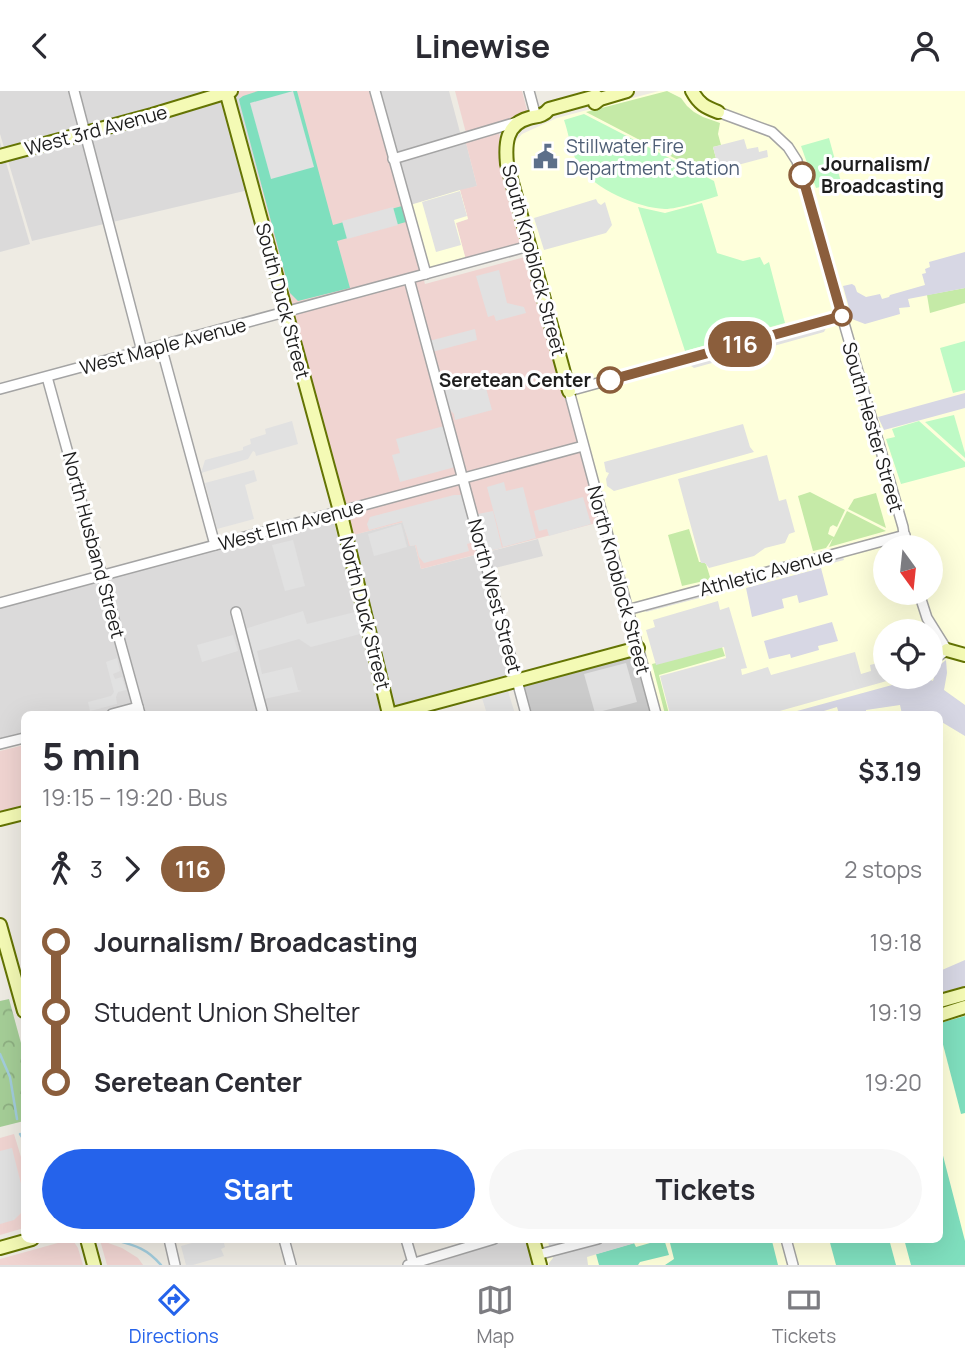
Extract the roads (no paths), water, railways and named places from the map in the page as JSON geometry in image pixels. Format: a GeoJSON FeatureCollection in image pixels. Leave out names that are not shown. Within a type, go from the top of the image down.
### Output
{"type":"FeatureCollection","features":[{"type":"Feature","properties":{"kind":"street"},"geometry":{"type":"LineString","coordinates":[[74,91],[142,351]]}},
{"type":"Feature","properties":{"kind":"street","name":"West 3rd Avenue"},"geometry":{"type":"LineString","coordinates":[[0,156],[152,115],[228,91]]}},
{"type":"Feature","properties":{"kind":"street","name":"South Duck Street"},"geometry":{"type":"LineString","coordinates":[[228,91],[340,512]]}},
{"type":"Feature","properties":{"kind":"street"},"geometry":{"type":"LineString","coordinates":[[374,91],[426,274]]}},
{"type":"Feature","properties":{"kind":"street"},"geometry":{"type":"LineString","coordinates":[[529,91],[541,115]]}},
{"type":"Feature","properties":{"kind":"street"},"geometry":{"type":"LineString","coordinates":[[393,159],[522,120],[541,115],[551,116],[597,103],[600,99],[626,91]]}},
{"type":"Feature","properties":{"kind":"street","name":"South Hester Street"},"geometry":{"type":"LineString","coordinates":[[692,91],[703,106],[772,132],[788,147],[797,161],[905,535]]}},
{"type":"Feature","properties":{"kind":"street","name":"South Knoblock Street"},"geometry":{"type":"LineString","coordinates":[[522,120],[508,135],[507,164],[583,446]]}},
{"type":"Feature","properties":{"kind":"street","name":"West Maple Avenue"},"geometry":{"type":"LineString","coordinates":[[0,389],[529,246]]}},
{"type":"Feature","properties":{"kind":"street","name":"North West Street"},"geometry":{"type":"LineString","coordinates":[[409,279],[525,711]]}},
{"type":"Feature","properties":{"kind":"street"},"geometry":{"type":"LineString","coordinates":[[569,391],[842,316]]}},
{"type":"Feature","properties":{"kind":"street"},"geometry":{"type":"LineString","coordinates":[[161,346],[215,545]]}},
{"type":"Feature","properties":{"kind":"street","name":"North Husband Street"},"geometry":{"type":"LineString","coordinates":[[47,377],[139,711]]}},
{"type":"Feature","properties":{"kind":"street","name":"West Elm Avenue"},"geometry":{"type":"LineString","coordinates":[[0,603],[583,446]]}},
{"type":"Feature","properties":{"kind":"street","name":"North Knoblock Street"},"geometry":{"type":"LineString","coordinates":[[583,446],[655,711]]}},
{"type":"Feature","properties":{"kind":"street","name":"North Duck Street"},"geometry":{"type":"LineString","coordinates":[[340,512],[390,711]]}},
{"type":"Feature","properties":{"kind":"street","name":"Athletic Avenue"},"geometry":{"type":"LineString","coordinates":[[627,610],[873,544]]}},
{"type":"Feature","properties":{"kind":"street"},"geometry":{"type":"LineString","coordinates":[[923,605],[927,618],[947,650],[965,655]]}},
{"type":"Feature","properties":{"kind":"street"},"geometry":{"type":"LineString","coordinates":[[236,612],[262,711]]}},
{"type":"Feature","properties":{"kind":"street"},"geometry":{"type":"LineString","coordinates":[[402,711],[638,648]]}},
{"type":"Feature","properties":{"kind":"street"},"geometry":{"type":"LineString","coordinates":[[943,653],[947,650]]}},
{"type":"Feature","properties":{"kind":"street"},"geometry":{"type":"LineString","coordinates":[[0,744],[21,739]]}},
{"type":"Feature","properties":{"kind":"street"},"geometry":{"type":"LineString","coordinates":[[0,819],[21,814]]}},
{"type":"Feature","properties":{"kind":"street"},"geometry":{"type":"LineString","coordinates":[[0,925],[21,988]]}},
{"type":"Feature","properties":{"kind":"street"},"geometry":{"type":"LineString","coordinates":[[943,1001],[965,994]]}},
{"type":"Feature","properties":{"kind":"street"},"geometry":{"type":"LineString","coordinates":[[943,1014],[965,1007]]}},
{"type":"Feature","properties":{"kind":"street"},"geometry":{"type":"LineString","coordinates":[[0,1248],[21,1242]]}},
{"type":"Feature","properties":{"kind":"street"},"geometry":{"type":"LineString","coordinates":[[88,1243],[94,1265]]}},
{"type":"Feature","properties":{"kind":"street"},"geometry":{"type":"LineString","coordinates":[[170,1243],[175,1265]]}},
{"type":"Feature","properties":{"kind":"street"},"geometry":{"type":"LineString","coordinates":[[285,1243],[291,1265]]}},
{"type":"Feature","properties":{"kind":"street"},"geometry":{"type":"LineString","coordinates":[[407,1243],[410,1264],[481,1243]]}},
{"type":"Feature","properties":{"kind":"street"},"geometry":{"type":"LineString","coordinates":[[534,1243],[539,1260],[586,1243]]}},
{"type":"Feature","properties":{"kind":"street"},"geometry":{"type":"LineString","coordinates":[[787,1243],[793,1265]]}},
{"type":"Feature","properties":{"kind":"waterway"},"geometry":{"type":"LineString","coordinates":[[0,1054],[10,1077],[17,1119]]}},
{"type":"Feature","properties":{"kind":"waterway"},"geometry":{"type":"LineString","coordinates":[[126,1243],[144,1250],[161,1265]]}},
{"type":"Feature","properties":{"kind":"place","name":"Stillwater Fire Department Station"},"geometry":{"type":"Point","coordinates":[546,157]}},
{"type":"Feature","properties":{"kind":"place","name":"Journalism/ Broadcasting"},"geometry":{"type":"Point","coordinates":[802,175]}},
{"type":"Feature","properties":{"kind":"place","name":"Seretean Center"},"geometry":{"type":"Point","coordinates":[610,380]}}]}
